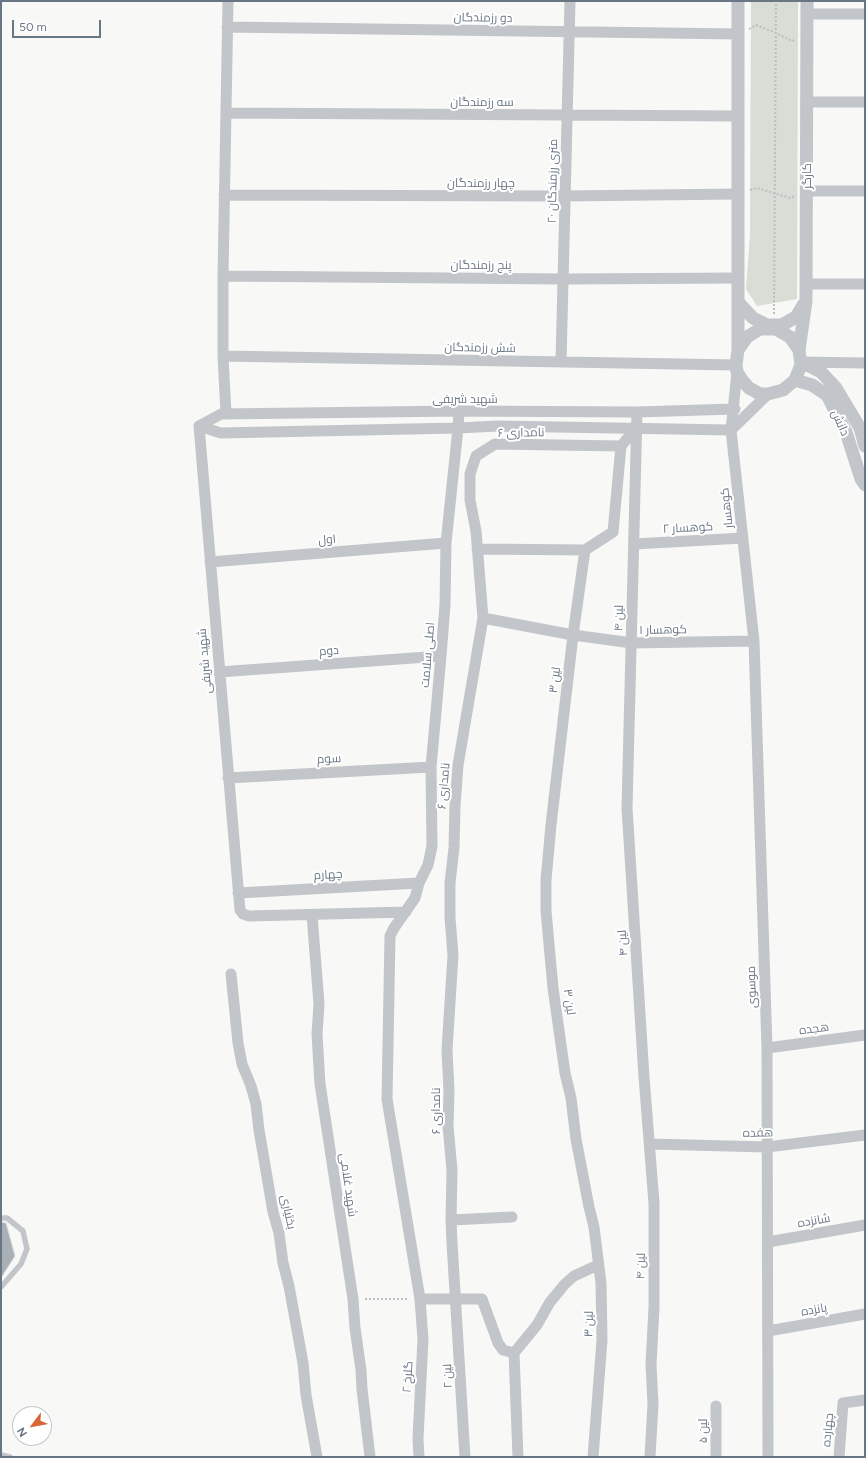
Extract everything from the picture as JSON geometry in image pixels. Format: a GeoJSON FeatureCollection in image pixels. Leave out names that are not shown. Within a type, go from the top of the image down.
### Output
{"type":"FeatureCollection","features":[{"type":"Feature","properties":{"kind":"street"},"geometry":{"type":"LineString","coordinates":[[226,414],[223,356],[223,276],[228,1]]}},
{"type":"Feature","properties":{"kind":"street","name":"۲۰ متری رزمندگان"},"geometry":{"type":"LineString","coordinates":[[561,362],[570,1]]}},
{"type":"Feature","properties":{"kind":"street"},"geometry":{"type":"LineString","coordinates":[[738,1],[737,368],[742,380],[749,388],[760,394],[768,394],[784,390],[795,380],[800,356],[790,337],[776,330],[760,330],[747,337],[738,350]]}},
{"type":"Feature","properties":{"kind":"street"},"geometry":{"type":"LineString","coordinates":[[807,7],[865,14]]}},
{"type":"Feature","properties":{"kind":"street","name":"کارگر"},"geometry":{"type":"LineString","coordinates":[[800,356],[806,301],[807,7]]}},
{"type":"Feature","properties":{"kind":"street","name":"دو رزمندگان"},"geometry":{"type":"LineString","coordinates":[[227,27],[738,34]]}},
{"type":"Feature","properties":{"kind":"street"},"geometry":{"type":"LineString","coordinates":[[807,102],[865,102]]}},
{"type":"Feature","properties":{"kind":"street","name":"سه رزمندگان"},"geometry":{"type":"LineString","coordinates":[[226,113],[738,116]]}},
{"type":"Feature","properties":{"kind":"street"},"geometry":{"type":"LineString","coordinates":[[806,191],[865,191]]}},
{"type":"Feature","properties":{"kind":"street","name":"چهار رزمندگان"},"geometry":{"type":"LineString","coordinates":[[224,194],[565,196],[738,194]]}},
{"type":"Feature","properties":{"kind":"street","name":"پنج رزمندگان"},"geometry":{"type":"LineString","coordinates":[[223,276],[563,279],[738,278]]}},
{"type":"Feature","properties":{"kind":"street"},"geometry":{"type":"LineString","coordinates":[[806,284],[865,284]]}},
{"type":"Feature","properties":{"kind":"street"},"geometry":{"type":"LineString","coordinates":[[738,302],[753,318],[767,325],[782,325],[796,317],[806,301]]}},
{"type":"Feature","properties":{"kind":"street","name":"شش رزمندگان"},"geometry":{"type":"LineString","coordinates":[[223,356],[561,362],[737,368]]}},
{"type":"Feature","properties":{"kind":"street"},"geometry":{"type":"LineString","coordinates":[[800,356],[865,363]]}},
{"type":"Feature","properties":{"kind":"street","name":"دانش"},"geometry":{"type":"LineString","coordinates":[[800,356],[821,372],[836,388],[863,428],[865,446]]}},
{"type":"Feature","properties":{"kind":"street","name":"کوهسار"},"geometry":{"type":"LineString","coordinates":[[737,368],[731,430],[754,641]]}},
{"type":"Feature","properties":{"kind":"street","name":"دانش"},"geometry":{"type":"LineString","coordinates":[[795,380],[812,385],[827,395],[846,432],[861,479],[865,485]]}},
{"type":"Feature","properties":{"kind":"street"},"geometry":{"type":"LineString","coordinates":[[199,426],[221,434],[498,426],[637,427],[731,430],[768,394]]}},
{"type":"Feature","properties":{"kind":"street","name":"شهید شریفی"},"geometry":{"type":"LineString","coordinates":[[406,912],[249,916],[243,914],[240,910],[199,426],[220,414],[459,411],[637,412],[734,409]]}},
{"type":"Feature","properties":{"kind":"street","name":"اصلی سلامت"},"geometry":{"type":"LineString","coordinates":[[406,912],[415,898],[419,883],[428,865],[432,846],[431,767],[445,605],[446,543],[459,411]]}},
{"type":"Feature","properties":{"kind":"street","name":"لین ۴"},"geometry":{"type":"LineString","coordinates":[[637,412],[627,808],[644,1077],[653,1184],[654,1319],[651,1365],[653,1404],[650,1457]]}},
{"type":"Feature","properties":{"kind":"street"},"geometry":{"type":"LineString","coordinates":[[477,548],[585,550],[613,532],[621,446],[637,427]]}},
{"type":"Feature","properties":{"kind":"street","name":"نامداری ۶"},"geometry":{"type":"LineString","coordinates":[[454,1297],[451,1220],[452,1170],[448,1126],[449,1092],[447,1050],[453,955],[450,918],[450,883],[454,848],[458,765],[483,618],[476,531],[470,500],[470,474],[476,456],[495,444],[621,446]]}},
{"type":"Feature","properties":{"kind":"street","name":"کوهسار ۲"},"geometry":{"type":"LineString","coordinates":[[634,544],[743,538]]}},
{"type":"Feature","properties":{"kind":"street","name":"اول"},"geometry":{"type":"LineString","coordinates":[[210,562],[446,543]]}},
{"type":"Feature","properties":{"kind":"street","name":"لین ۳"},"geometry":{"type":"LineString","coordinates":[[585,550],[548,852],[546,911],[553,988],[565,1073],[571,1098],[577,1145],[588,1207],[594,1227],[601,1283],[602,1340],[594,1457]]}},
{"type":"Feature","properties":{"kind":"street","name":"کوهسار ۱"},"geometry":{"type":"LineString","coordinates":[[483,618],[574,635],[632,643],[754,641]]}},
{"type":"Feature","properties":{"kind":"street","name":"موسوی"},"geometry":{"type":"LineString","coordinates":[[754,641],[767,1048],[768,1457]]}},
{"type":"Feature","properties":{"kind":"street","name":"دوم"},"geometry":{"type":"LineString","coordinates":[[219,672],[441,656]]}},
{"type":"Feature","properties":{"kind":"street","name":"سوم"},"geometry":{"type":"LineString","coordinates":[[228,778],[431,767]]}},
{"type":"Feature","properties":{"kind":"street","name":"چهارم"},"geometry":{"type":"LineString","coordinates":[[238,893],[419,883]]}},
{"type":"Feature","properties":{"kind":"street","name":"گلرخ ۲"},"geometry":{"type":"LineString","coordinates":[[406,912],[390,936],[387,1099],[420,1299],[423,1339],[418,1438],[419,1457]]}},
{"type":"Feature","properties":{"kind":"street","name":"شهید غلامی"},"geometry":{"type":"LineString","coordinates":[[312,915],[319,1004],[317,1034],[320,1084],[353,1299],[355,1328],[362,1370],[362,1389],[370,1457]]}},
{"type":"Feature","properties":{"kind":"street","name":"بختیاری"},"geometry":{"type":"LineString","coordinates":[[231,974],[238,1043],[242,1064],[251,1086],[256,1104],[273,1212],[279,1233],[283,1263],[289,1286],[302,1356],[306,1396],[317,1457]]}},
{"type":"Feature","properties":{"kind":"street","name":"هجده"},"geometry":{"type":"LineString","coordinates":[[767,1048],[865,1035]]}},
{"type":"Feature","properties":{"kind":"street","name":"هفده"},"geometry":{"type":"LineString","coordinates":[[650,1144],[767,1147],[865,1135]]}},
{"type":"Feature","properties":{"kind":"street"},"geometry":{"type":"LineString","coordinates":[[451,1220],[512,1217]]}},
{"type":"Feature","properties":{"kind":"street","name":"شانزده"},"geometry":{"type":"LineString","coordinates":[[768,1242],[865,1225]]}},
{"type":"Feature","properties":{"kind":"street"},"geometry":{"type":"LineString","coordinates":[[518,1457],[514,1353],[537,1325],[557,1292],[574,1276],[598,1265]]}},
{"type":"Feature","properties":{"kind":"street"},"geometry":{"type":"LineString","coordinates":[[420,1299],[454,1297],[482,1299],[498,1343],[503,1350],[514,1353]]}},
{"type":"Feature","properties":{"kind":"street","name":"لین ۲"},"geometry":{"type":"LineString","coordinates":[[454,1297],[458,1318],[466,1457]]}},
{"type":"Feature","properties":{"kind":"street","name":"پانزده"},"geometry":{"type":"LineString","coordinates":[[768,1331],[865,1314]]}},
{"type":"Feature","properties":{"kind":"street","name":"چهارده"},"geometry":{"type":"LineString","coordinates":[[838,1457],[843,1403],[865,1400]]}},
{"type":"Feature","properties":{"kind":"street","name":"لین ۵"},"geometry":{"type":"LineString","coordinates":[[716,1406],[716,1457]]}},
{"type":"Feature","properties":{"kind":"lane"},"geometry":{"type":"LineString","coordinates":[[1,1218],[7,1218],[23,1231],[27,1249],[21,1264],[1,1287]]}},
{"type":"Feature","properties":{"kind":"lane"},"geometry":{"type":"LineString","coordinates":[[1,1455],[10,1457]]}},
{"type":"Feature","properties":{"kind":"path"},"geometry":{"type":"LineString","coordinates":[[774,325],[776,1]]}},
{"type":"Feature","properties":{"kind":"path"},"geometry":{"type":"LineString","coordinates":[[738,34],[756,25],[792,41],[807,35]]}},
{"type":"Feature","properties":{"kind":"path"},"geometry":{"type":"LineString","coordinates":[[738,194],[757,188],[790,198],[806,191]]}},
{"type":"Feature","properties":{"kind":"path"},"geometry":{"type":"LineString","coordinates":[[353,1299],[420,1299]]}},
{"type":"Feature","properties":{"kind":"shaded area"},"geometry":{"type":"Polygon","coordinates":[[[751,1],[798,1],[797,299],[757,306],[746,289],[750,235],[751,1]]]}},
{"type":"Feature","properties":{"kind":"building"},"geometry":{"type":"Polygon","coordinates":[[[1,1222],[6,1223],[15,1256],[1,1278],[1,1222]]]}}]}
